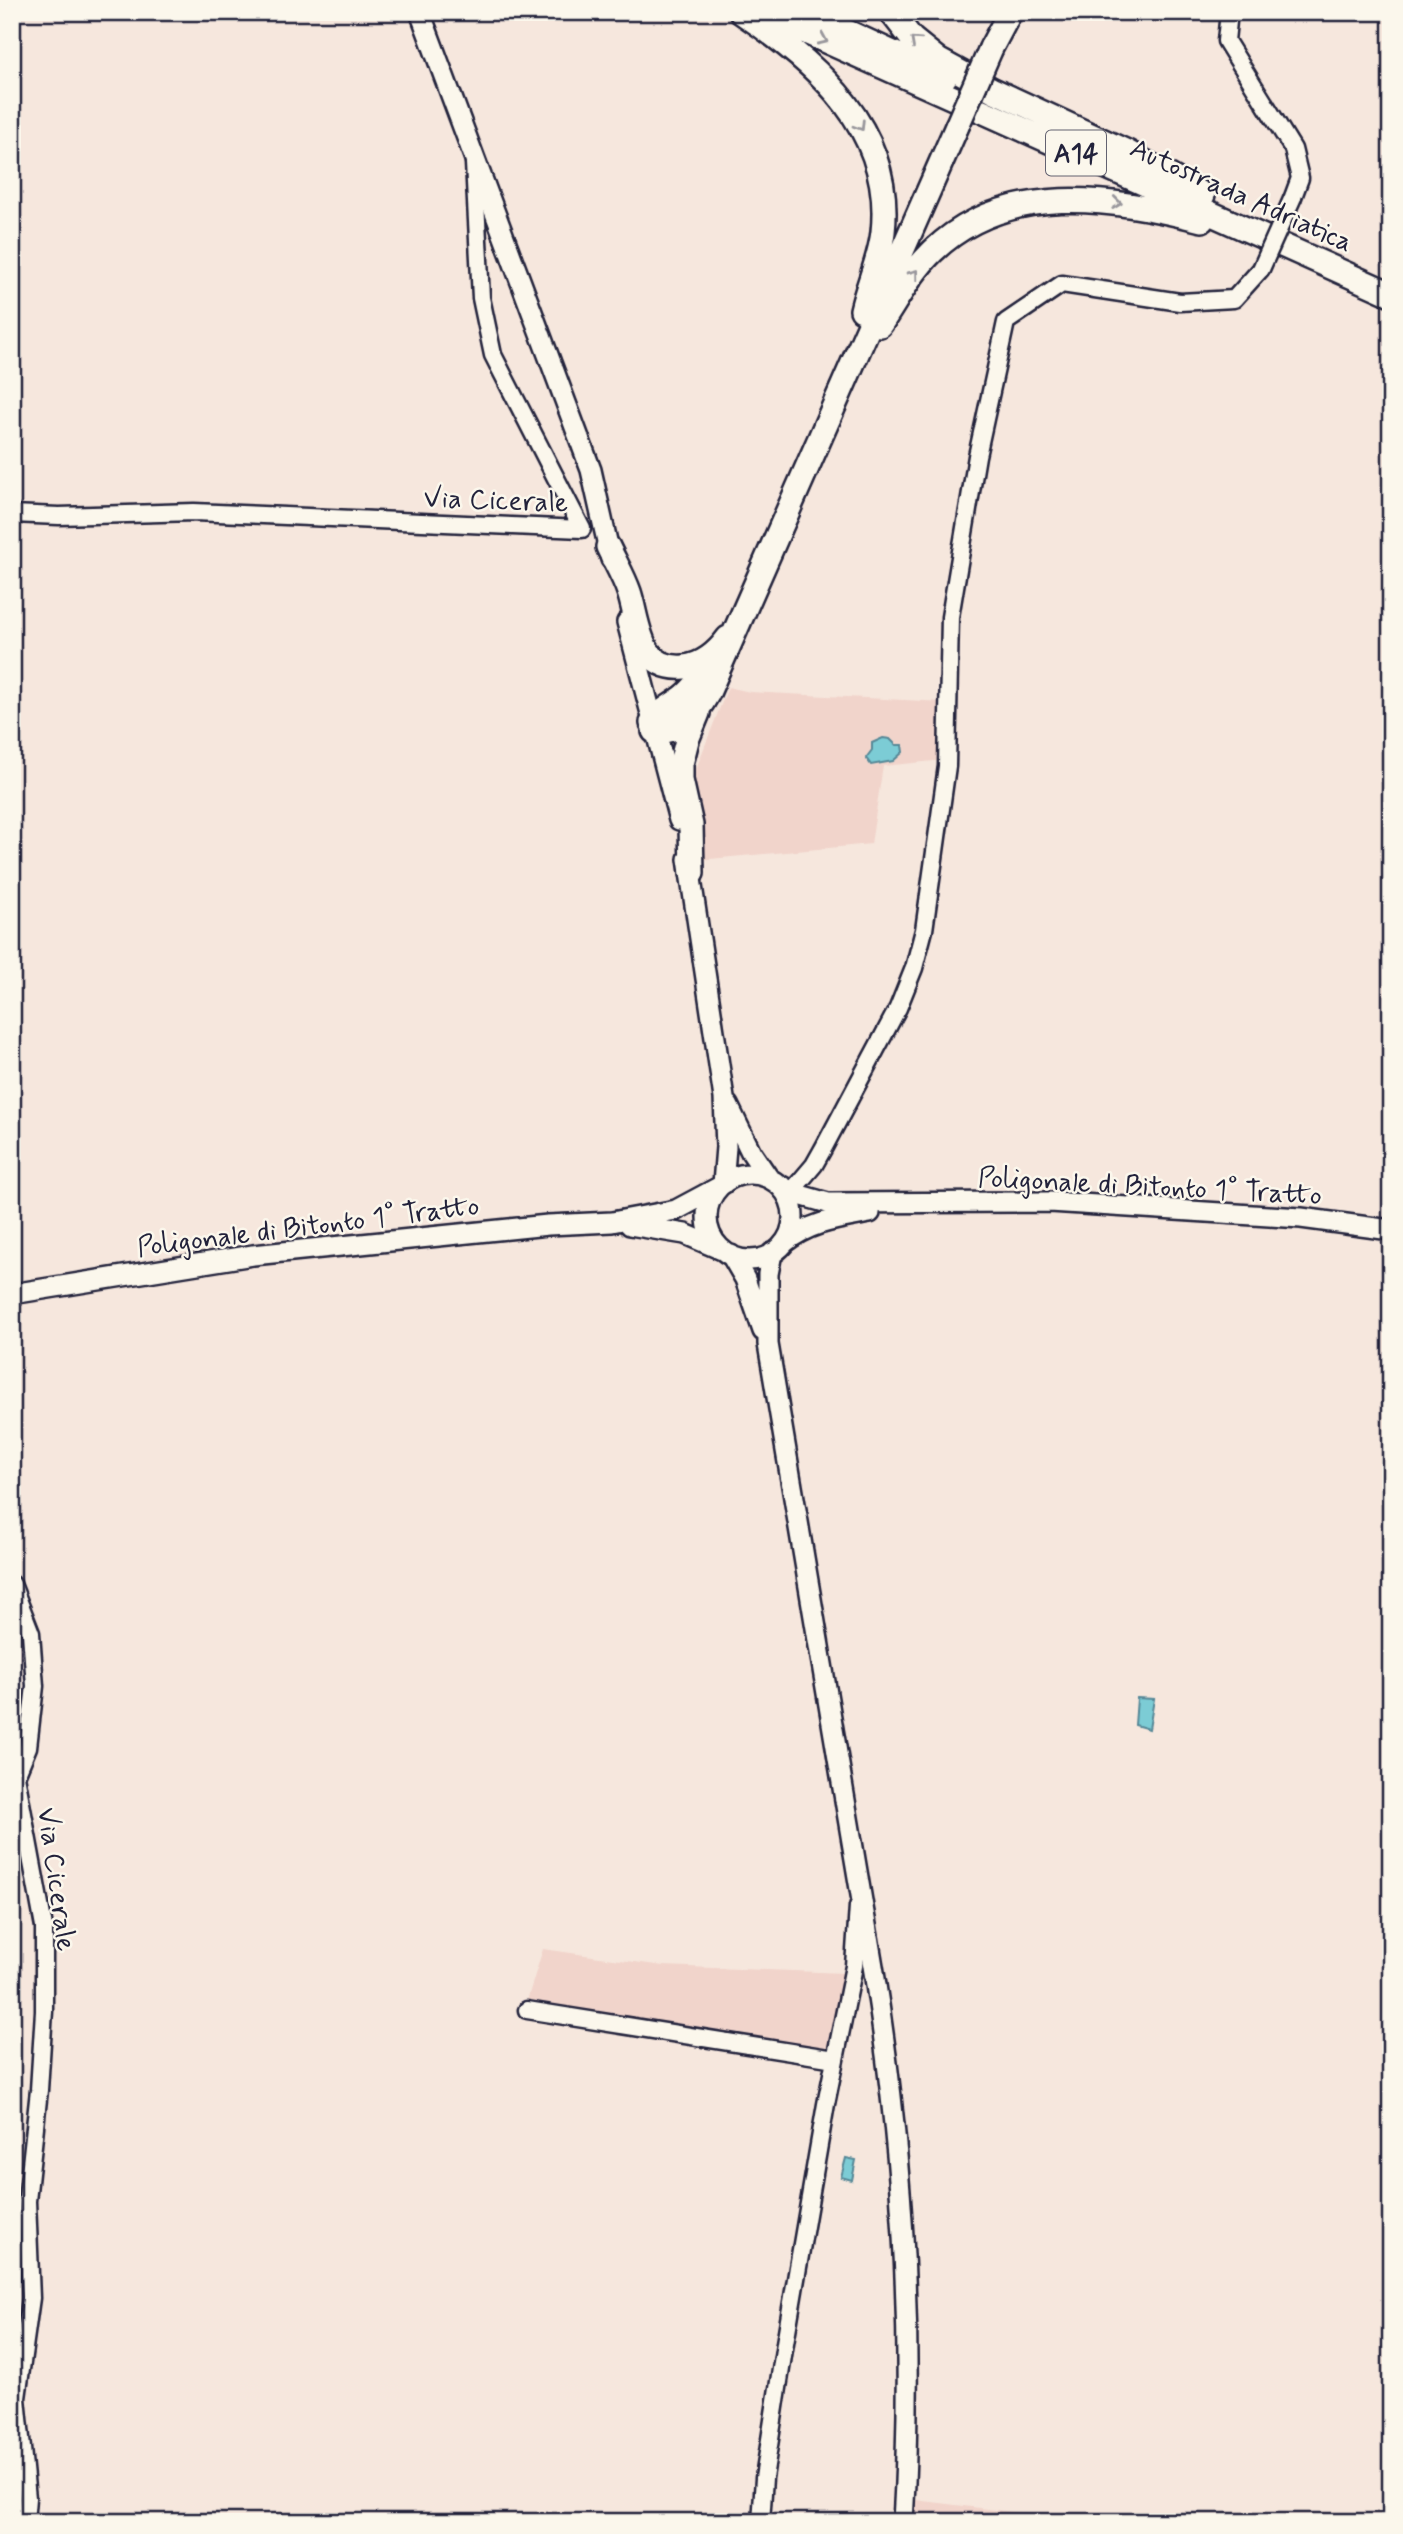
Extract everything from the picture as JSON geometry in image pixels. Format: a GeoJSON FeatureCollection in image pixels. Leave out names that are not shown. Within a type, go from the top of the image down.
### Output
{"type":"FeatureCollection","features":[{"type":"Feature","properties":{"kind":"highway","name":"A14"},"geometry":{"type":"LineString","coordinates":[[741,12],[771,33],[830,85],[865,132],[878,166],[884,202],[883,233],[848,371]]}},
{"type":"Feature","properties":{"kind":"highway","name":"Autostrada Adriatica"},"geometry":{"type":"LineString","coordinates":[[761,12],[1391,294]]}},
{"type":"Feature","properties":{"kind":"highway","name":"Autostrada Adriatica"},"geometry":{"type":"LineString","coordinates":[[804,12],[1391,280]]}},
{"type":"Feature","properties":{"kind":"highway","name":"A14"},"geometry":{"type":"LineString","coordinates":[[891,12],[912,38],[938,60],[993,90],[1127,152],[1212,200]]}},
{"type":"Feature","properties":{"kind":"highway","name":"A14"},"geometry":{"type":"LineString","coordinates":[[736,627],[991,48],[1010,12]]}},
{"type":"Feature","properties":{"kind":"highway","name":"A14"},"geometry":{"type":"LineString","coordinates":[[848,371],[921,264],[960,229],[1010,207],[1056,200],[1114,202],[1161,210],[1263,236]]}},
{"type":"Feature","properties":{"kind":"highway"},"geometry":{"type":"LineString","coordinates":[[608,547],[629,591],[642,643],[653,658],[666,665],[687,667],[697,665],[720,649]]}},
{"type":"Feature","properties":{"kind":"highway"},"geometry":{"type":"LineString","coordinates":[[702,705],[677,729],[669,731],[653,727],[658,715],[698,682],[736,627]]}},
{"type":"Feature","properties":{"kind":"highway"},"geometry":{"type":"LineString","coordinates":[[692,873],[691,825],[681,780],[681,764],[687,740],[736,627]]}},
{"type":"Feature","properties":{"kind":"main road"},"geometry":{"type":"LineString","coordinates":[[420,12],[591,470],[653,727],[692,873],[724,1098],[726,1147],[721,1185],[709,1205],[708,1226],[712,1236],[728,1253],[745,1279],[768,1345]]}},
{"type":"Feature","properties":{"kind":"main road"},"geometry":{"type":"LineString","coordinates":[[724,1098],[751,1152],[786,1194],[793,1219],[790,1232],[778,1248],[768,1274],[768,1345],[887,2055],[904,2245],[907,2350],[903,2522]]}},
{"type":"Feature","properties":{"kind":"main road"},"geometry":{"type":"LineString","coordinates":[[612,1222],[676,1210],[744,1174],[828,1203],[905,1204]]}},
{"type":"Feature","properties":{"kind":"main road","name":"Poligonale di Bitonto 1° Tratto"},"geometry":{"type":"LineString","coordinates":[[905,1204],[1050,1202],[1301,1218],[1391,1230]]}},
{"type":"Feature","properties":{"kind":"main road"},"geometry":{"type":"LineString","coordinates":[[612,1222],[685,1234],[728,1253],[754,1259],[778,1248],[806,1227],[905,1204]]}},
{"type":"Feature","properties":{"kind":"main road","name":"Poligonale di Bitonto 1° Tratto"},"geometry":{"type":"LineString","coordinates":[[12,1294],[253,1255],[548,1225],[612,1222]]}},
{"type":"Feature","properties":{"kind":"street"},"geometry":{"type":"LineString","coordinates":[[779,1184],[814,1165],[898,1009],[920,949],[947,766],[950,617],[977,456],[1006,321],[1062,284],[1180,302],[1234,299],[1261,269],[1293,197],[1300,178],[1293,149],[1226,41],[1229,12]]}},
{"type":"Feature","properties":{"kind":"street","name":"Via Cicerale"},"geometry":{"type":"LineString","coordinates":[[12,514],[59,516],[194,512],[582,529],[493,355],[481,298],[474,154]]}},
{"type":"Feature","properties":{"kind":"street","name":"Via Cicerale"},"geometry":{"type":"LineString","coordinates":[[12,1584],[31,1633],[35,1686],[29,1747],[16,1776],[44,1927],[44,2011],[27,2201],[31,2298],[17,2398],[27,2498],[25,2522]]}},
{"type":"Feature","properties":{"kind":"street"},"geometry":{"type":"LineString","coordinates":[[761,2522],[764,2478],[785,2343],[854,1966],[859,1886]]}},
{"type":"Feature","properties":{"kind":"street"},"geometry":{"type":"LineString","coordinates":[[527,2010],[835,2059]]}},
{"type":"Feature","properties":{"kind":"shaded area"},"geometry":{"type":"Polygon","coordinates":[[[728,687],[750,692],[943,702],[944,760],[883,766],[871,844],[699,860],[688,789],[728,687]]]}},
{"type":"Feature","properties":{"kind":"shaded area"},"geometry":{"type":"Polygon","coordinates":[[[543,1949],[663,1966],[845,1973],[830,2054],[525,2007],[543,1949]]]}},
{"type":"Feature","properties":{"kind":"shaded area"},"geometry":{"type":"Polygon","coordinates":[[[915,2500],[1092,2522],[913,2522],[915,2500]]]}},
{"type":"Feature","properties":{"kind":"water"},"geometry":{"type":"Polygon","coordinates":[[[883,738],[902,745],[903,752],[893,761],[871,765],[866,758],[872,750],[872,743],[883,738]]]}},
{"type":"Feature","properties":{"kind":"water"},"geometry":{"type":"Polygon","coordinates":[[[1137,1698],[1154,1699],[1149,1729],[1135,1725],[1137,1698]]]}},
{"type":"Feature","properties":{"kind":"water"},"geometry":{"type":"Polygon","coordinates":[[[846,2158],[856,2160],[852,2180],[841,2177],[846,2158]]]}}]}
